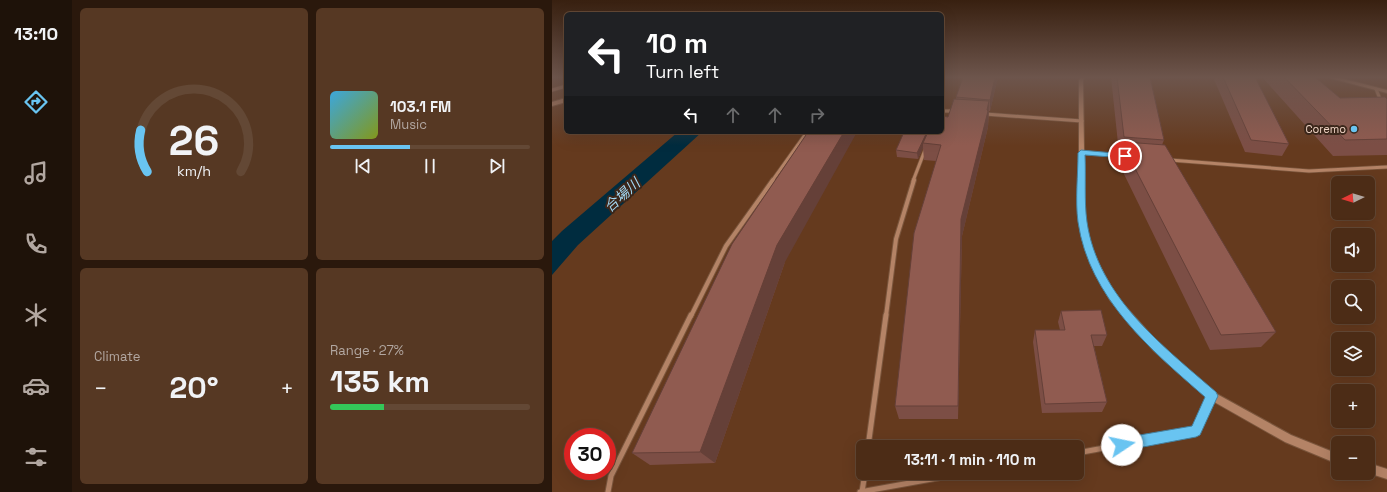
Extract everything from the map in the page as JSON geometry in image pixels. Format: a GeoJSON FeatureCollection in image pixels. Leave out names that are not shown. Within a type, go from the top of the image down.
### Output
{"type":"FeatureCollection","features":[{"type":"Feature","properties":{"kind":"street"},"geometry":{"type":"LineString","coordinates":[[1081,100],[1082,221],[1087,243],[1095,265],[1113,298],[1156,348],[1212,396],[1288,439],[1331,456]]}},
{"type":"Feature","properties":{"kind":"street"},"geometry":{"type":"LineString","coordinates":[[552,104],[564,101]]}},
{"type":"Feature","properties":{"kind":"street"},"geometry":{"type":"LineString","coordinates":[[944,112],[959,112]]}},
{"type":"Feature","properties":{"kind":"street"},"geometry":{"type":"LineString","coordinates":[[983,114],[1082,121]]}},
{"type":"Feature","properties":{"kind":"street"},"geometry":{"type":"LineString","coordinates":[[608,492],[611,476],[726,246],[806,134]]}},
{"type":"Feature","properties":{"kind":"street"},"geometry":{"type":"LineString","coordinates":[[869,440],[896,240],[918,166],[927,146]]}},
{"type":"Feature","properties":{"kind":"street"},"geometry":{"type":"LineString","coordinates":[[1081,153],[1127,156]]}},
{"type":"Feature","properties":{"kind":"street"},"geometry":{"type":"LineString","coordinates":[[1166,159],[1310,171],[1387,167]]}},
{"type":"Feature","properties":{"kind":"street"},"geometry":{"type":"LineString","coordinates":[[1084,452],[1196,431],[1212,396]]}},
{"type":"Feature","properties":{"kind":"street"},"geometry":{"type":"LineString","coordinates":[[1375,470],[1387,474]]}},
{"type":"Feature","properties":{"kind":"street"},"geometry":{"type":"LineString","coordinates":[[864,480],[861,492],[927,480]]}},
{"type":"Feature","properties":{"kind":"water","name":"合場川"},"geometry":{"type":"Polygon","coordinates":[[[676,134],[700,134],[578,245],[552,275],[552,241],[676,134]]]}},
{"type":"Feature","properties":{"kind":"building"},"geometry":{"type":"Polygon","coordinates":[[[954,100],[989,101],[988,111],[961,219],[958,406],[895,406],[914,233],[941,145],[923,143],[927,134],[944,134],[944,116],[948,117],[954,100]]]}},
{"type":"Feature","properties":{"kind":"building"},"geometry":{"type":"Polygon","coordinates":[[[1120,100],[1155,100],[1164,140],[1124,137],[1120,100]]]}},
{"type":"Feature","properties":{"kind":"building"},"geometry":{"type":"Polygon","coordinates":[[[1233,100],[1267,100],[1289,144],[1251,140],[1233,100]]]}},
{"type":"Feature","properties":{"kind":"building"},"geometry":{"type":"Polygon","coordinates":[[[1306,100],[1387,100],[1387,139],[1345,140],[1306,100]]]}},
{"type":"Feature","properties":{"kind":"building"},"geometry":{"type":"Polygon","coordinates":[[[807,134],[843,134],[777,245],[700,452],[632,453],[732,244],[807,134]]]}},
{"type":"Feature","properties":{"kind":"building"},"geometry":{"type":"Polygon","coordinates":[[[903,134],[926,134],[917,153],[896,150],[903,134]]]}},
{"type":"Feature","properties":{"kind":"building"},"geometry":{"type":"Polygon","coordinates":[[[1125,142],[1165,145],[1276,332],[1221,335],[1126,151],[1125,142]]]}},
{"type":"Feature","properties":{"kind":"building"},"geometry":{"type":"Polygon","coordinates":[[[1101,310],[1107,335],[1091,335],[1107,402],[1045,404],[1035,330],[1065,330],[1061,311],[1101,310]]]}},
{"type":"Feature","properties":{"kind":"place","name":"Coremo"},"geometry":{"type":"Point","coordinates":[1354,129]}},
{"type":"Feature","properties":{"kind":"route"},"geometry":{"type":"LineString","coordinates":[[1122,445],[1196,431],[1212,396],[1156,348],[1113,298],[1095,265],[1087,243],[1082,221],[1081,153],[1125,156]]}}]}
